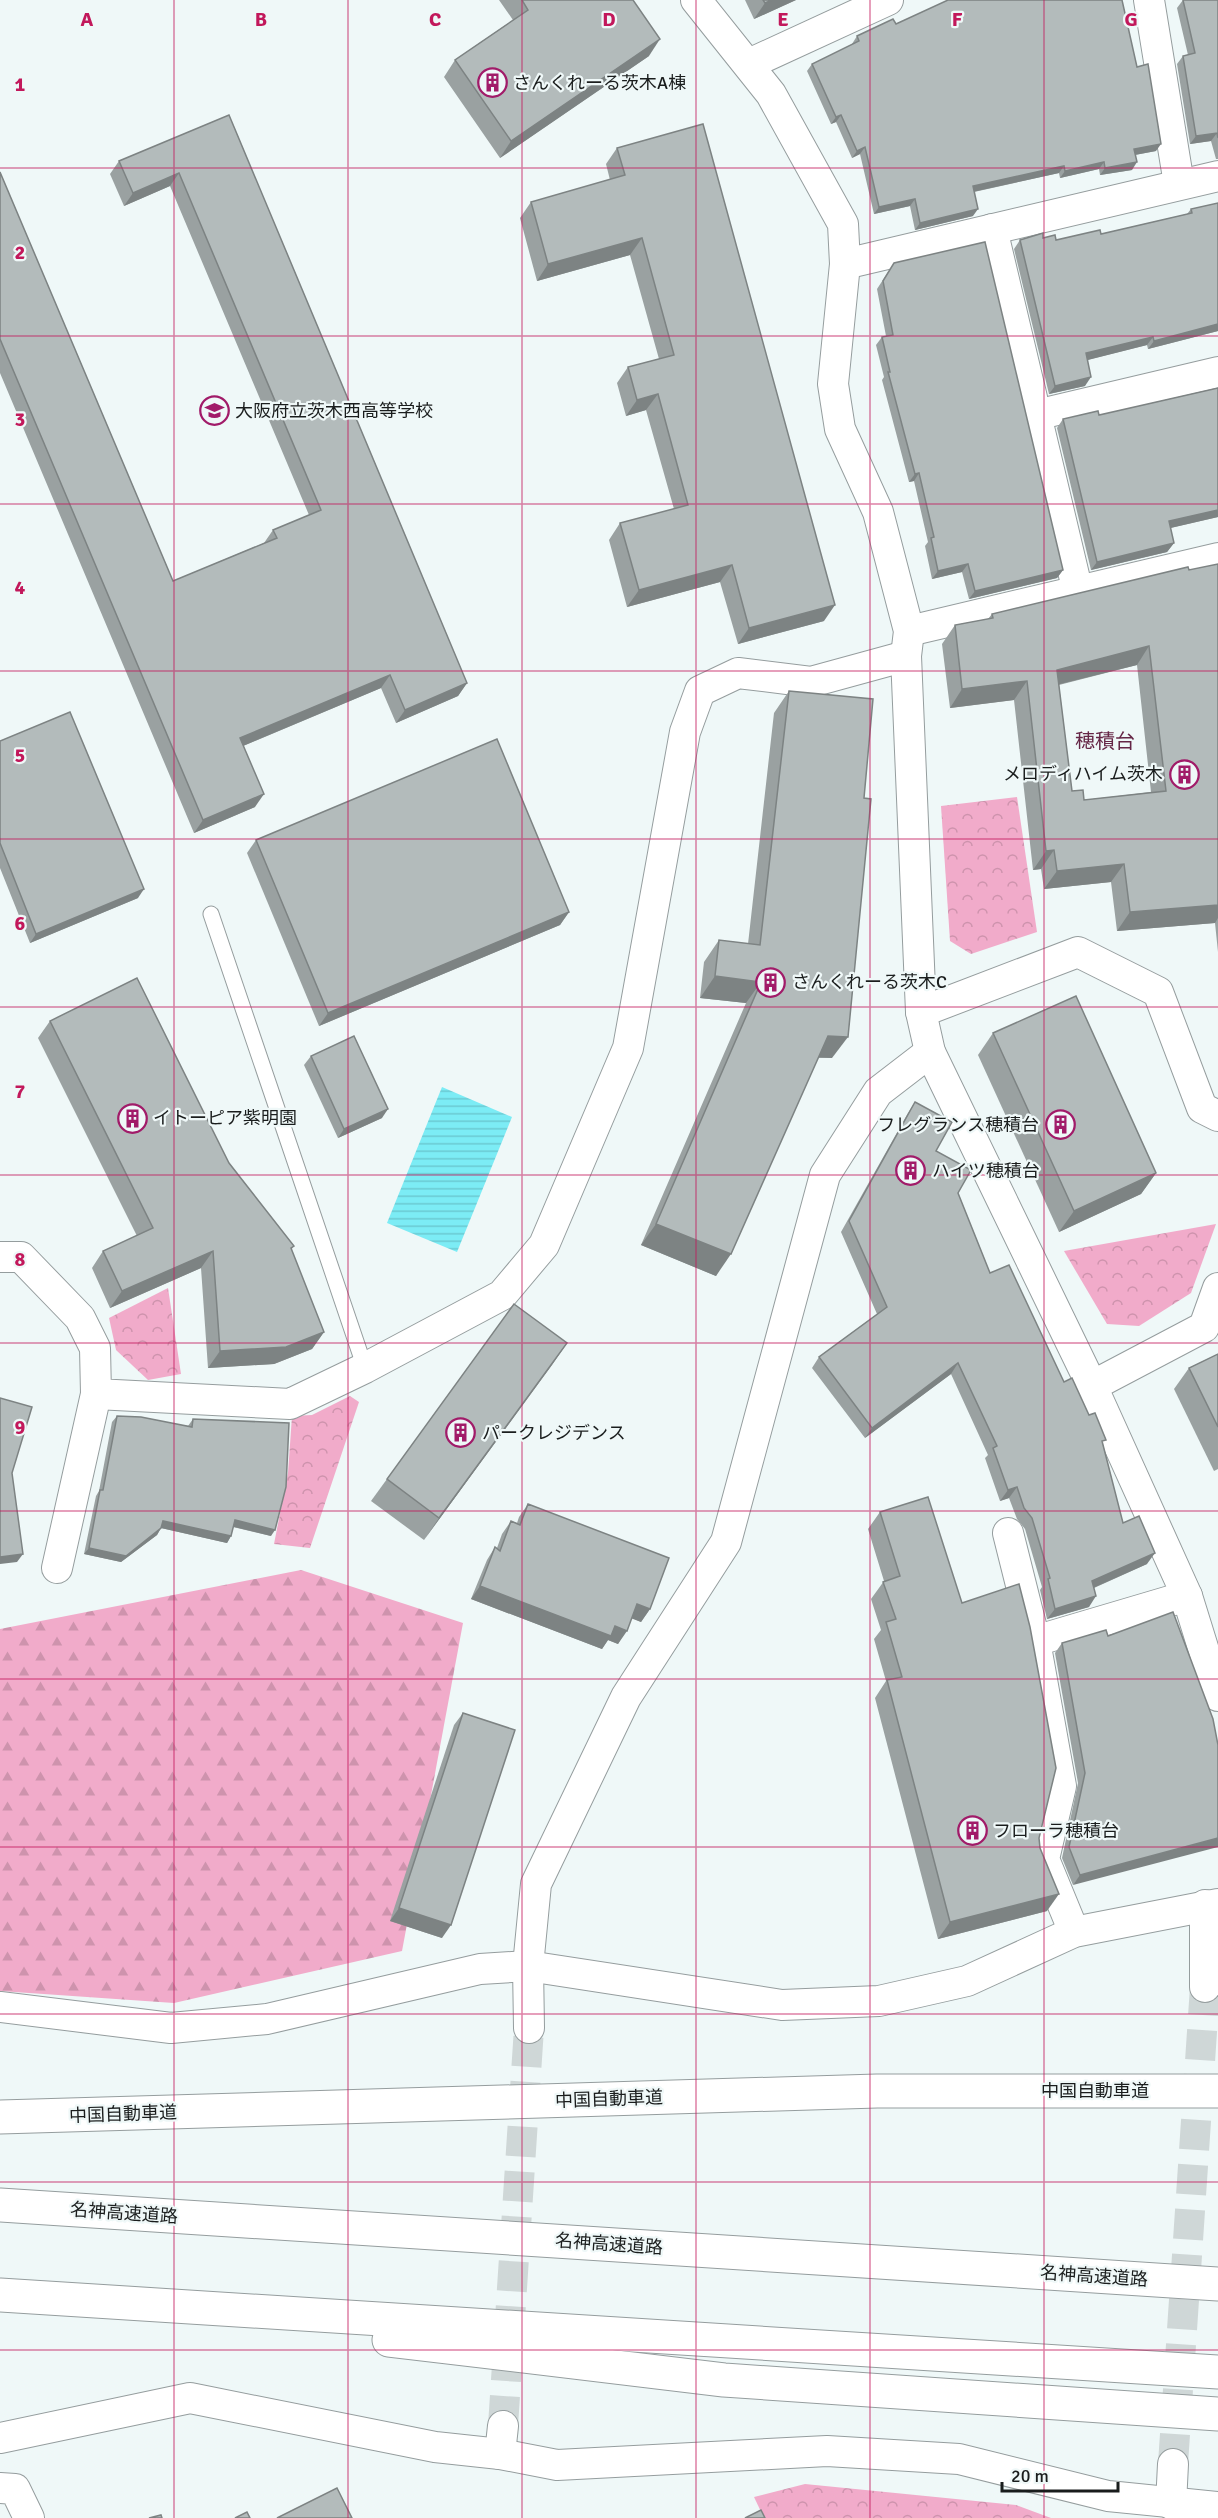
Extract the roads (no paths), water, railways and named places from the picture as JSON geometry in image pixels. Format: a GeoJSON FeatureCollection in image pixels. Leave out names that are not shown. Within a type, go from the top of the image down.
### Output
{"type":"FeatureCollection","features":[{"type":"Feature","properties":{"kind":"highway","name":"中国自動車道"},"geometry":{"type":"LineString","coordinates":[[0,2117],[877,2091],[1218,2091]]}},
{"type":"Feature","properties":{"kind":"highway","name":"名神高速道路"},"geometry":{"type":"LineString","coordinates":[[0,2205],[1218,2284]]}},
{"type":"Feature","properties":{"kind":"highway"},"geometry":{"type":"LineString","coordinates":[[0,2295],[1218,2372]]}},
{"type":"Feature","properties":{"kind":"highway"},"geometry":{"type":"LineString","coordinates":[[45,2298],[723,2380],[1218,2414]]}},
{"type":"Feature","properties":{"kind":"street"},"geometry":{"type":"LineString","coordinates":[[696,0],[771,94],[843,224],[845,264],[833,384],[840,429],[878,512],[907,644],[921,1012],[930,1052],[1092,1386],[1187,1596],[1218,1696]]}},
{"type":"Feature","properties":{"kind":"street"},"geometry":{"type":"LineString","coordinates":[[748,64],[888,0]]}},
{"type":"Feature","properties":{"kind":"street"},"geometry":{"type":"LineString","coordinates":[[1149,0],[1179,184]]}},
{"type":"Feature","properties":{"kind":"street"},"geometry":{"type":"LineString","coordinates":[[845,264],[1218,176]]}},
{"type":"Feature","properties":{"kind":"street"},"geometry":{"type":"LineString","coordinates":[[992,229],[1078,592]]}},
{"type":"Feature","properties":{"kind":"street"},"geometry":{"type":"LineString","coordinates":[[1036,415],[1218,372]]}},
{"type":"Feature","properties":{"kind":"street"},"geometry":{"type":"LineString","coordinates":[[96,1394],[290,1404],[365,1368],[502,1295],[544,1245],[628,1048],[685,732],[700,691],[738,673],[811,682],[907,644],[1078,592],[1218,558]]}},
{"type":"Feature","properties":{"kind":"street"},"geometry":{"type":"LineString","coordinates":[[921,1012],[1078,952],[1158,992],[1202,1108],[1218,1116]]}},
{"type":"Feature","properties":{"kind":"street"},"geometry":{"type":"LineString","coordinates":[[529,2028],[528,1966],[536,1884],[626,1697],[726,1542],[825,1176],[878,1092],[930,1052]]}},
{"type":"Feature","properties":{"kind":"street"},"geometry":{"type":"LineString","coordinates":[[0,1257],[21,1257],[80,1318],[94,1348],[96,1394],[57,1568]]}},
{"type":"Feature","properties":{"kind":"street"},"geometry":{"type":"LineString","coordinates":[[1092,1386],[1204,1327],[1218,1288]]}},
{"type":"Feature","properties":{"kind":"street"},"geometry":{"type":"LineString","coordinates":[[1008,1533],[1035,1641],[1061,1786],[1044,1859],[1074,1932]]}},
{"type":"Feature","properties":{"kind":"street"},"geometry":{"type":"LineString","coordinates":[[1035,1641],[1187,1596]]}},
{"type":"Feature","properties":{"kind":"street"},"geometry":{"type":"LineString","coordinates":[[0,2007],[171,2028],[267,2019],[480,1969],[528,1966],[782,2005],[879,2001],[967,1981],[1074,1932],[1212,1904],[1205,1987]]}},
{"type":"Feature","properties":{"kind":"street"},"geometry":{"type":"LineString","coordinates":[[0,2438],[190,2398],[435,2447],[501,2440],[557,2465],[827,2451],[959,2459],[1108,2496],[1218,2507]]}},
{"type":"Feature","properties":{"kind":"street"},"geometry":{"type":"LineString","coordinates":[[1171,2504],[1173,2464]]}},
{"type":"Feature","properties":{"kind":"street"},"geometry":{"type":"LineString","coordinates":[[0,2488],[15,2489],[28,2518]]}},
{"type":"Feature","properties":{"kind":"lane"},"geometry":{"type":"LineString","coordinates":[[211,914],[365,1368]]}},
{"type":"Feature","properties":{"kind":"water"},"geometry":{"type":"Polygon","coordinates":[[[442,1087],[512,1117],[457,1252],[387,1223],[442,1087]]]}},
{"type":"Feature","properties":{"kind":"tunnel"},"geometry":{"type":"LineString","coordinates":[[1173,2464],[1205,1987]]}},
{"type":"Feature","properties":{"kind":"tunnel"},"geometry":{"type":"LineString","coordinates":[[503,2426],[529,2028]]}},
{"type":"Feature","properties":{"kind":"place","name":"さんくれーる茨木A棟"},"geometry":{"type":"Point","coordinates":[492,83]}},
{"type":"Feature","properties":{"kind":"place","name":"大阪府立茨木西高等学校"},"geometry":{"type":"Point","coordinates":[214,411]}},
{"type":"Feature","properties":{"kind":"place","name":"メロディハイム茨木"},"geometry":{"type":"Point","coordinates":[1184,774]}},
{"type":"Feature","properties":{"kind":"place","name":"さんくれーる茨木C"},"geometry":{"type":"Point","coordinates":[771,982]}},
{"type":"Feature","properties":{"kind":"place","name":"イトーピア紫明園"},"geometry":{"type":"Point","coordinates":[132,1118]}},
{"type":"Feature","properties":{"kind":"place","name":"フレグランス穂積台"},"geometry":{"type":"Point","coordinates":[1060,1125]}},
{"type":"Feature","properties":{"kind":"place","name":"ハイツ穂積台"},"geometry":{"type":"Point","coordinates":[911,1171]}},
{"type":"Feature","properties":{"kind":"place","name":"パークレジデンス"},"geometry":{"type":"Point","coordinates":[461,1433]}},
{"type":"Feature","properties":{"kind":"place","name":"フローラ穂積台"},"geometry":{"type":"Point","coordinates":[972,1831]}},
{"type":"Feature","properties":{"kind":"district","name":"穂積台"},"geometry":{"type":"Point","coordinates":[1105,741]}}]}
